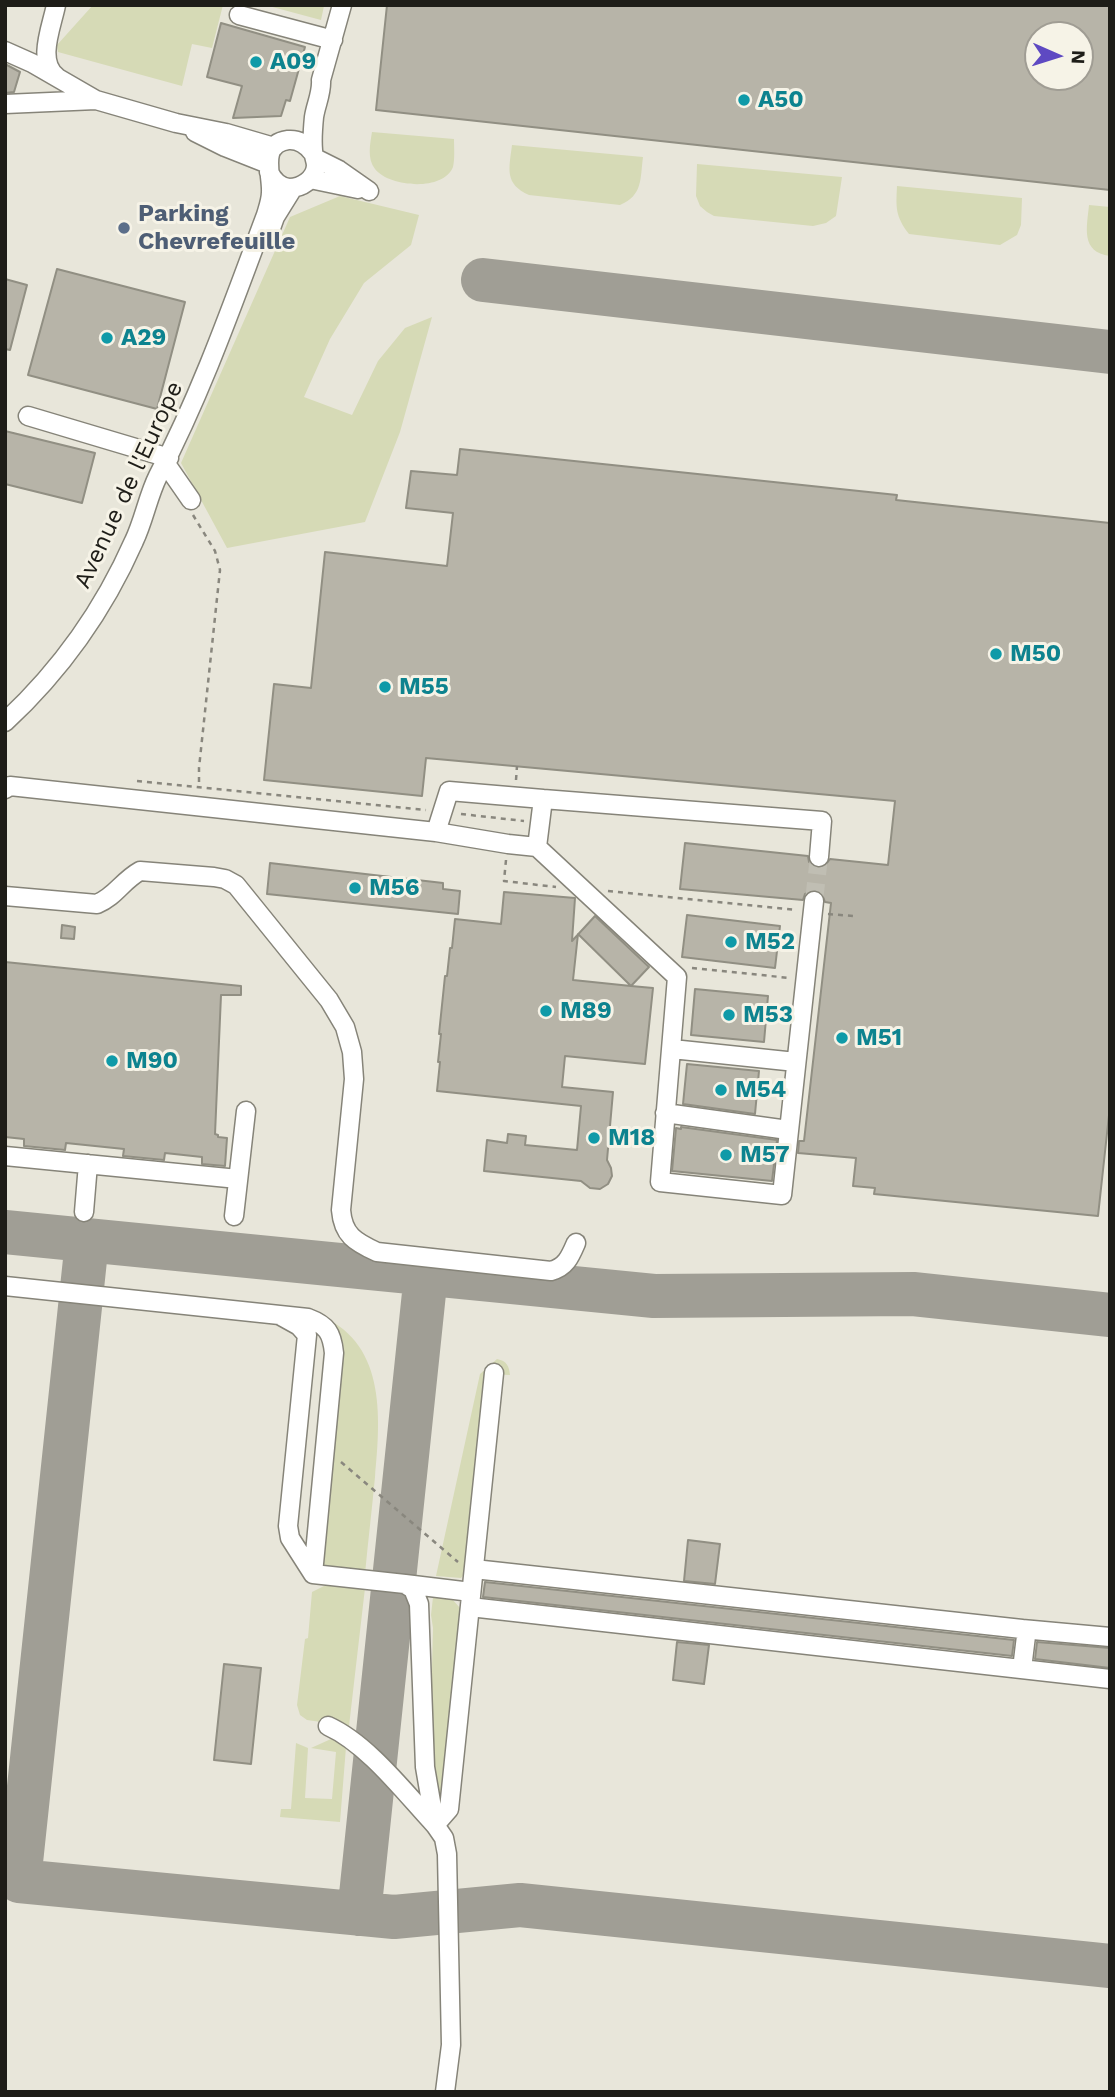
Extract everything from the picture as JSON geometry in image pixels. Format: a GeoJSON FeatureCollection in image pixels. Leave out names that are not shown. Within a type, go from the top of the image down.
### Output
{"type":"FeatureCollection","features":[{"type":"Feature","properties":{"kind":"lane"},"geometry":{"type":"LineString","coordinates":[[56,5],[46,61],[52,73],[63,81]]}},
{"type":"Feature","properties":{"kind":"lane"},"geometry":{"type":"LineString","coordinates":[[176,123],[268,168],[278,184],[292,188],[302,186],[310,179],[316,166],[314,115],[342,5]]}},
{"type":"Feature","properties":{"kind":"lane"},"geometry":{"type":"LineString","coordinates":[[239,15],[333,40]]}},
{"type":"Feature","properties":{"kind":"lane"},"geometry":{"type":"LineString","coordinates":[[5,51],[32,63],[96,100],[176,123],[282,143],[299,141],[307,145],[314,155],[369,191],[310,179]]}},
{"type":"Feature","properties":{"kind":"lane"},"geometry":{"type":"LineString","coordinates":[[212,362],[266,215],[271,193],[269,155],[307,115],[316,86],[321,80]]}},
{"type":"Feature","properties":{"kind":"lane"},"geometry":{"type":"LineString","coordinates":[[5,104],[96,100]]}},
{"type":"Feature","properties":{"kind":"lane"},"geometry":{"type":"LineString","coordinates":[[212,362],[231,325],[275,217],[292,188]]}},
{"type":"Feature","properties":{"kind":"lane","name":"Avenue de l'Europe"},"geometry":{"type":"LineString","coordinates":[[5,722],[58,666],[112,587],[135,539],[157,477],[167,461],[212,362]]}},
{"type":"Feature","properties":{"kind":"lane"},"geometry":{"type":"LineString","coordinates":[[29,416],[167,461],[189,504]]}},
{"type":"Feature","properties":{"kind":"lane"},"geometry":{"type":"LineString","coordinates":[[5,789],[10,786],[436,832],[537,846],[677,978],[660,1182],[782,1195],[814,901]]}},
{"type":"Feature","properties":{"kind":"lane"},"geometry":{"type":"LineString","coordinates":[[436,832],[449,791],[822,821],[819,857]]}},
{"type":"Feature","properties":{"kind":"lane"},"geometry":{"type":"LineString","coordinates":[[537,846],[543,799]]}},
{"type":"Feature","properties":{"kind":"lane"},"geometry":{"type":"LineString","coordinates":[[5,896],[97,904],[109,900],[129,877],[140,871],[214,877],[236,885],[329,1000],[345,1027],[352,1052],[354,1079],[341,1210],[342,1225],[349,1235],[377,1252],[551,1271],[560,1269],[568,1262],[576,1243]]}},
{"type":"Feature","properties":{"kind":"lane"},"geometry":{"type":"LineString","coordinates":[[672,1049],[796,1062]]}},
{"type":"Feature","properties":{"kind":"lane"},"geometry":{"type":"LineString","coordinates":[[234,1216],[246,1111]]}},
{"type":"Feature","properties":{"kind":"lane"},"geometry":{"type":"LineString","coordinates":[[666,1113],[788,1130]]}},
{"type":"Feature","properties":{"kind":"lane"},"geometry":{"type":"LineString","coordinates":[[5,1156],[238,1179]]}},
{"type":"Feature","properties":{"kind":"lane"},"geometry":{"type":"LineString","coordinates":[[83,1212],[89,1164]]}},
{"type":"Feature","properties":{"kind":"lane"},"geometry":{"type":"LineString","coordinates":[[5,1286],[309,1318],[321,1323],[333,1342],[334,1353],[313,1574]]}},
{"type":"Feature","properties":{"kind":"lane"},"geometry":{"type":"LineString","coordinates":[[281,1316],[299,1326],[307,1335],[288,1526],[290,1538],[313,1574]]}},
{"type":"Feature","properties":{"kind":"lane"},"geometry":{"type":"LineString","coordinates":[[435,1825],[449,1809],[471,1600],[468,1567],[494,1373]]}},
{"type":"Feature","properties":{"kind":"lane"},"geometry":{"type":"LineString","coordinates":[[468,1567],[1110,1637]]}},
{"type":"Feature","properties":{"kind":"lane"},"geometry":{"type":"LineString","coordinates":[[313,1574],[405,1584],[471,1600],[1110,1679]]}},
{"type":"Feature","properties":{"kind":"lane"},"geometry":{"type":"LineString","coordinates":[[405,1584],[413,1589],[419,1604],[425,1767],[435,1825]]}},
{"type":"Feature","properties":{"kind":"lane"},"geometry":{"type":"LineString","coordinates":[[1021,1629],[1026,1636],[1022,1670]]}},
{"type":"Feature","properties":{"kind":"lane"},"geometry":{"type":"LineString","coordinates":[[328,1727],[342,1733],[365,1751],[444,1838],[447,1854],[451,2045],[445,2092]]}},
{"type":"Feature","properties":{"kind":"path"},"geometry":{"type":"LineString","coordinates":[[189,504],[215,551],[220,570],[199,787]]}},
{"type":"Feature","properties":{"kind":"path"},"geometry":{"type":"LineString","coordinates":[[511,820],[504,881],[599,890],[608,899]]}},
{"type":"Feature","properties":{"kind":"path"},"geometry":{"type":"LineString","coordinates":[[691,968],[805,979]]}},
{"type":"Feature","properties":{"kind":"path"},"geometry":{"type":"LineString","coordinates":[[325,1448],[468,1567]]}},
{"type":"Feature","properties":{"kind":"green space"},"geometry":{"type":"Polygon","coordinates":[[[93,5],[223,5],[212,48],[192,44],[182,86],[58,52],[57,45],[93,5]]]}},
{"type":"Feature","properties":{"kind":"green space"},"geometry":{"type":"Polygon","coordinates":[[[265,5],[320,5],[324,6],[321,20],[265,5]]]}},
{"type":"Feature","properties":{"kind":"green space"},"geometry":{"type":"Polygon","coordinates":[[[372,132],[454,139],[453,167],[447,175],[428,183],[392,180],[372,165],[372,132]]]}},
{"type":"Feature","properties":{"kind":"green space"},"geometry":{"type":"Polygon","coordinates":[[[512,145],[643,157],[639,186],[633,196],[620,205],[529,195],[512,181],[509,168],[512,145]]]}},
{"type":"Feature","properties":{"kind":"green space"},"geometry":{"type":"Polygon","coordinates":[[[697,164],[842,177],[836,216],[826,223],[813,226],[714,216],[700,206],[696,196],[697,164]]]}},
{"type":"Feature","properties":{"kind":"green space"},"geometry":{"type":"Polygon","coordinates":[[[897,186],[1022,198],[1021,225],[1017,235],[1000,245],[909,234],[897,211],[897,186]]]}},
{"type":"Feature","properties":{"kind":"green space"},"geometry":{"type":"Polygon","coordinates":[[[340,196],[419,215],[411,245],[364,283],[330,339],[304,397],[352,415],[378,361],[405,328],[432,317],[400,432],[365,522],[227,548],[181,463],[290,217],[340,196]]]}},
{"type":"Feature","properties":{"kind":"green space"},"geometry":{"type":"Polygon","coordinates":[[[1089,205],[1110,207],[1110,256],[1100,254],[1090,244],[1087,230],[1089,205]]]}},
{"type":"Feature","properties":{"kind":"green space"},"geometry":{"type":"Polygon","coordinates":[[[316,1314],[339,1326],[356,1342],[367,1361],[374,1382],[377,1453],[365,1574],[322,1564],[340,1347],[316,1314]]]}},
{"type":"Feature","properties":{"kind":"green space"},"geometry":{"type":"Polygon","coordinates":[[[497,1359],[507,1364],[510,1375],[485,1374],[464,1574],[461,1578],[436,1576],[480,1374],[497,1359]]]}},
{"type":"Feature","properties":{"kind":"green space"},"geometry":{"type":"Polygon","coordinates":[[[328,1584],[365,1588],[349,1726],[307,1720],[300,1715],[297,1705],[312,1592],[328,1584]]]}},
{"type":"Feature","properties":{"kind":"green space"},"geometry":{"type":"Polygon","coordinates":[[[433,1597],[452,1599],[460,1608],[442,1799],[434,1783],[430,1747],[433,1597]]]}},
{"type":"Feature","properties":{"kind":"green space"},"geometry":{"type":"Polygon","coordinates":[[[331,1739],[338,1740],[346,1747],[340,1822],[280,1817],[281,1809],[291,1809],[296,1743],[308,1748],[305,1798],[332,1799],[336,1752],[311,1748],[331,1739]]]}},
{"type":"Feature","properties":{"kind":"building","name":"A50"},"geometry":{"type":"Polygon","coordinates":[[[387,5],[1110,5],[1110,190],[376,110],[387,5]]]}},
{"type":"Feature","properties":{"kind":"building","name":"A09"},"geometry":{"type":"Polygon","coordinates":[[[221,23],[305,47],[290,101],[286,100],[281,116],[233,118],[242,86],[207,77],[221,23]]]}},
{"type":"Feature","properties":{"kind":"building"},"geometry":{"type":"Polygon","coordinates":[[[5,64],[20,72],[14,92],[5,93],[5,64]]]}},
{"type":"Feature","properties":{"kind":"building","name":"A29"},"geometry":{"type":"Polygon","coordinates":[[[57,269],[185,302],[157,409],[28,375],[57,269]]]}},
{"type":"Feature","properties":{"kind":"building"},"geometry":{"type":"Polygon","coordinates":[[[5,279],[27,285],[10,350],[5,349],[5,279]]]}},
{"type":"Feature","properties":{"kind":"building"},"geometry":{"type":"Polygon","coordinates":[[[5,431],[95,453],[82,503],[5,484],[5,431]]]}},
{"type":"Feature","properties":{"kind":"building"},"geometry":{"type":"Polygon","coordinates":[[[460,449],[897,495],[896,500],[1110,523],[1110,1106],[1098,1216],[874,1194],[875,1188],[853,1186],[856,1158],[798,1153],[799,1141],[804,1141],[831,903],[825,902],[821,892],[815,890],[805,894],[803,900],[680,889],[685,843],[808,856],[809,862],[817,868],[824,867],[830,859],[888,865],[895,801],[426,758],[422,796],[264,780],[274,684],[311,688],[325,552],[447,566],[453,513],[406,508],[411,471],[457,475],[460,449]]]}},
{"type":"Feature","properties":{"kind":"building","name":"M56"},"geometry":{"type":"Polygon","coordinates":[[[270,863],[443,883],[443,889],[460,891],[458,914],[267,894],[270,863]]]}},
{"type":"Feature","properties":{"kind":"building","name":"M89"},"geometry":{"type":"Polygon","coordinates":[[[504,892],[575,898],[572,941],[578,935],[573,980],[653,988],[645,1064],[565,1056],[562,1087],[613,1092],[607,1160],[612,1176],[608,1184],[600,1189],[590,1188],[581,1181],[484,1171],[487,1140],[507,1143],[508,1134],[526,1136],[525,1145],[577,1150],[581,1106],[437,1091],[445,976],[455,919],[501,924],[504,892]]]}},
{"type":"Feature","properties":{"kind":"building","name":"M52"},"geometry":{"type":"Polygon","coordinates":[[[687,915],[780,926],[775,968],[682,957],[687,915]]]}},
{"type":"Feature","properties":{"kind":"building"},"geometry":{"type":"Polygon","coordinates":[[[595,916],[649,967],[631,986],[578,934],[595,916]]]}},
{"type":"Feature","properties":{"kind":"building"},"geometry":{"type":"Polygon","coordinates":[[[62,925],[75,927],[74,939],[61,938],[62,925]]]}},
{"type":"Feature","properties":{"kind":"building","name":"M90"},"geometry":{"type":"Polygon","coordinates":[[[5,962],[241,986],[241,995],[221,995],[215,1134],[227,1138],[225,1166],[202,1164],[202,1157],[165,1153],[164,1160],[123,1156],[124,1149],[66,1143],[65,1150],[24,1146],[24,1139],[5,1137],[5,962]]]}},
{"type":"Feature","properties":{"kind":"building","name":"M53"},"geometry":{"type":"Polygon","coordinates":[[[695,989],[768,996],[764,1042],[691,1035],[695,989]]]}},
{"type":"Feature","properties":{"kind":"building","name":"M54"},"geometry":{"type":"Polygon","coordinates":[[[687,1064],[759,1071],[755,1114],[683,1104],[687,1064]]]}},
{"type":"Feature","properties":{"kind":"building","name":"M57"},"geometry":{"type":"Polygon","coordinates":[[[676,1128],[777,1140],[772,1181],[672,1171],[676,1128]]]}},
{"type":"Feature","properties":{"kind":"building"},"geometry":{"type":"Polygon","coordinates":[[[688,1540],[720,1544],[715,1584],[684,1581],[688,1540]]]}},
{"type":"Feature","properties":{"kind":"building"},"geometry":{"type":"Polygon","coordinates":[[[485,1582],[1014,1640],[1012,1656],[483,1597],[485,1582]]]}},
{"type":"Feature","properties":{"kind":"building"},"geometry":{"type":"Polygon","coordinates":[[[677,1642],[709,1645],[704,1684],[673,1680],[677,1642]]]}},
{"type":"Feature","properties":{"kind":"building"},"geometry":{"type":"Polygon","coordinates":[[[1037,1642],[1110,1648],[1110,1668],[1035,1659],[1037,1642]]]}},
{"type":"Feature","properties":{"kind":"building"},"geometry":{"type":"Polygon","coordinates":[[[224,1664],[261,1668],[251,1764],[214,1760],[224,1664]]]}},
{"type":"Feature","properties":{"kind":"taxiway"},"geometry":{"type":"LineString","coordinates":[[483,280],[1110,352]]}},
{"type":"Feature","properties":{"kind":"taxiway"},"geometry":{"type":"LineString","coordinates":[[5,1232],[654,1296],[913,1294],[1110,1315]]}},
{"type":"Feature","properties":{"kind":"taxiway"},"geometry":{"type":"LineString","coordinates":[[87,1241],[19,1881],[394,1917],[520,1905],[1110,1966]]}},
{"type":"Feature","properties":{"kind":"taxiway"},"geometry":{"type":"LineString","coordinates":[[359,1914],[426,1274]]}},
{"type":"Feature","properties":{"kind":"tunnel"},"geometry":{"type":"LineString","coordinates":[[814,901],[819,857]]}},
{"type":"Feature","properties":{"kind":"place","name":"A09"},"geometry":{"type":"Point","coordinates":[256,62]}},
{"type":"Feature","properties":{"kind":"place","name":"A50"},"geometry":{"type":"Point","coordinates":[744,100]}},
{"type":"Feature","properties":{"kind":"place","name":"Parking Chevrefeuille"},"geometry":{"type":"Point","coordinates":[124,228]}},
{"type":"Feature","properties":{"kind":"place","name":"A29"},"geometry":{"type":"Point","coordinates":[107,338]}},
{"type":"Feature","properties":{"kind":"place","name":"M50"},"geometry":{"type":"Point","coordinates":[996,654]}},
{"type":"Feature","properties":{"kind":"place","name":"M55"},"geometry":{"type":"Point","coordinates":[385,687]}},
{"type":"Feature","properties":{"kind":"place","name":"M56"},"geometry":{"type":"Point","coordinates":[355,888]}},
{"type":"Feature","properties":{"kind":"place","name":"M52"},"geometry":{"type":"Point","coordinates":[731,942]}},
{"type":"Feature","properties":{"kind":"place","name":"M89"},"geometry":{"type":"Point","coordinates":[546,1011]}},
{"type":"Feature","properties":{"kind":"place","name":"M53"},"geometry":{"type":"Point","coordinates":[729,1015]}},
{"type":"Feature","properties":{"kind":"place","name":"M51"},"geometry":{"type":"Point","coordinates":[842,1038]}},
{"type":"Feature","properties":{"kind":"place","name":"M90"},"geometry":{"type":"Point","coordinates":[112,1061]}},
{"type":"Feature","properties":{"kind":"place","name":"M54"},"geometry":{"type":"Point","coordinates":[721,1090]}},
{"type":"Feature","properties":{"kind":"place","name":"M18"},"geometry":{"type":"Point","coordinates":[594,1138]}},
{"type":"Feature","properties":{"kind":"place","name":"M57"},"geometry":{"type":"Point","coordinates":[726,1155]}}]}
